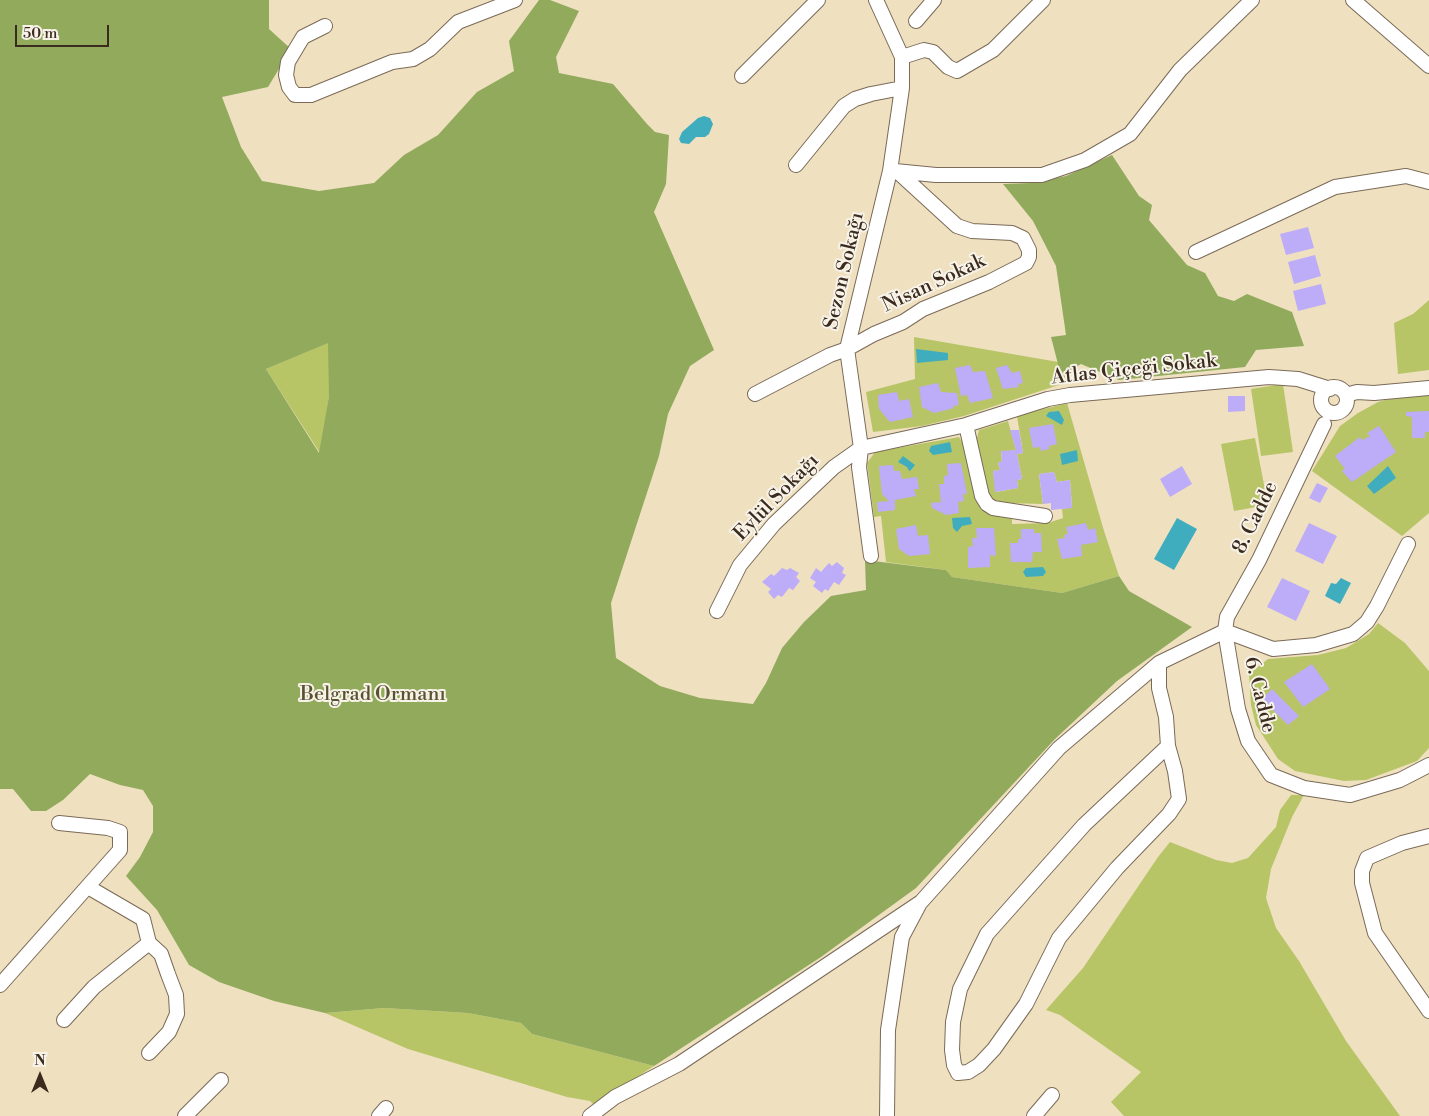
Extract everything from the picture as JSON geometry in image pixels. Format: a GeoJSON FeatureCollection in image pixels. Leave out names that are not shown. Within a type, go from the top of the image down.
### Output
{"type":"FeatureCollection","features":[{"type":"Feature","properties":{"kind":"street"},"geometry":{"type":"LineString","coordinates":[[325,26],[303,37],[288,62],[286,75],[289,87],[295,95],[311,95],[392,62],[413,59],[430,49],[458,22],[515,0]]}},
{"type":"Feature","properties":{"kind":"street"},"geometry":{"type":"LineString","coordinates":[[742,76],[818,0]]}},
{"type":"Feature","properties":{"kind":"street"},"geometry":{"type":"LineString","coordinates":[[796,165],[844,106],[855,99],[871,94],[899,89],[898,68],[892,44],[866,0]]}},
{"type":"Feature","properties":{"kind":"street","name":"Sezon Sokağı"},"geometry":{"type":"LineString","coordinates":[[871,556],[859,467],[861,448],[848,349],[894,171],[902,57],[876,0]]}},
{"type":"Feature","properties":{"kind":"street"},"geometry":{"type":"LineString","coordinates":[[916,21],[934,0]]}},
{"type":"Feature","properties":{"kind":"street"},"geometry":{"type":"LineString","coordinates":[[902,57],[919,51],[933,52],[948,67],[956,71],[992,50],[1043,0]]}},
{"type":"Feature","properties":{"kind":"street"},"geometry":{"type":"LineString","coordinates":[[894,171],[936,175],[1042,175],[1085,160],[1130,134],[1180,70],[1251,0]]}},
{"type":"Feature","properties":{"kind":"street"},"geometry":{"type":"LineString","coordinates":[[1353,0],[1429,66]]}},
{"type":"Feature","properties":{"kind":"street","name":"Nisan Sokak"},"geometry":{"type":"LineString","coordinates":[[848,349],[874,334],[903,322],[923,309],[989,282],[1026,263],[1029,257],[1029,250],[1023,238],[1012,233],[972,231],[956,226],[894,171]]}},
{"type":"Feature","properties":{"kind":"street"},"geometry":{"type":"LineString","coordinates":[[1196,252],[1335,187],[1406,176],[1429,182]]}},
{"type":"Feature","properties":{"kind":"street"},"geometry":{"type":"LineString","coordinates":[[755,394],[830,355],[848,349]]}},
{"type":"Feature","properties":{"kind":"street","name":"Atlas Çiçeği Sokak"},"geometry":{"type":"LineString","coordinates":[[861,448],[966,425],[1070,394],[1269,377],[1298,379],[1330,389]]}},
{"type":"Feature","properties":{"kind":"street"},"geometry":{"type":"LineString","coordinates":[[1298,379],[1313,390],[1330,412],[1344,404]]}},
{"type":"Feature","properties":{"kind":"street"},"geometry":{"type":"LineString","coordinates":[[1324,424],[1322,396],[1330,389],[1337,388],[1344,404]]}},
{"type":"Feature","properties":{"kind":"street"},"geometry":{"type":"LineString","coordinates":[[1324,424],[1357,392],[1374,393],[1429,388]]}},
{"type":"Feature","properties":{"kind":"street","name":"8. Cadde"},"geometry":{"type":"LineString","coordinates":[[1225,631],[1227,617],[1258,560],[1324,424]]}},
{"type":"Feature","properties":{"kind":"street"},"geometry":{"type":"LineString","coordinates":[[966,425],[982,496],[987,504],[993,508],[1045,516]]}},
{"type":"Feature","properties":{"kind":"street","name":"Eylül Sokağı"},"geometry":{"type":"LineString","coordinates":[[717,611],[740,566],[774,524],[834,467],[861,448]]}},
{"type":"Feature","properties":{"kind":"street"},"geometry":{"type":"LineString","coordinates":[[887,1116],[888,1030],[902,937],[921,902],[1059,748],[1159,663],[1225,631],[1273,649],[1316,645],[1354,634],[1372,614],[1408,544]]}},
{"type":"Feature","properties":{"kind":"street","name":"6. Cadde"},"geometry":{"type":"LineString","coordinates":[[1225,631],[1238,709],[1248,741],[1271,775],[1304,788],[1350,795],[1400,780],[1429,765]]}},
{"type":"Feature","properties":{"kind":"street"},"geometry":{"type":"LineString","coordinates":[[1159,663],[1159,688],[1166,717],[1168,746],[1175,771],[1179,799],[1169,814],[1117,868],[1059,938],[1026,1004],[994,1049],[979,1065],[968,1072],[958,1072],[954,1064],[952,1050],[953,1022],[960,989],[987,934],[1084,825],[1168,746]]}},
{"type":"Feature","properties":{"kind":"street"},"geometry":{"type":"LineString","coordinates":[[0,985],[120,850],[120,832],[108,828],[59,823]]}},
{"type":"Feature","properties":{"kind":"street"},"geometry":{"type":"LineString","coordinates":[[1429,836],[1402,843],[1367,858],[1362,871],[1362,883],[1376,933],[1429,1011]]}},
{"type":"Feature","properties":{"kind":"street"},"geometry":{"type":"LineString","coordinates":[[88,887],[143,919],[149,942],[160,954],[166,967],[176,996],[177,1014],[169,1032],[148,1053]]}},
{"type":"Feature","properties":{"kind":"street"},"geometry":{"type":"LineString","coordinates":[[590,1116],[615,1097],[679,1064],[921,902]]}},
{"type":"Feature","properties":{"kind":"street"},"geometry":{"type":"LineString","coordinates":[[64,1020],[94,987],[149,942]]}},
{"type":"Feature","properties":{"kind":"street"},"geometry":{"type":"LineString","coordinates":[[185,1116],[221,1080]]}},
{"type":"Feature","properties":{"kind":"street"},"geometry":{"type":"LineString","coordinates":[[1034,1116],[1052,1095]]}},
{"type":"Feature","properties":{"kind":"green space","name":"Belgrad Ormanı"},"geometry":{"type":"Polygon","coordinates":[[[0,0],[269,0],[269,29],[291,49],[268,87],[222,97],[241,147],[262,181],[319,191],[374,183],[404,155],[438,135],[477,92],[514,71],[509,41],[539,0],[550,0],[579,11],[556,57],[559,73],[613,84],[655,132],[669,135],[666,184],[654,212],[714,350],[690,366],[668,414],[659,456],[611,603],[616,658],[660,686],[700,698],[753,704],[766,683],[782,648],[804,622],[831,596],[866,590],[865,560],[946,570],[952,577],[1062,593],[1119,576],[1129,591],[1192,627],[1117,681],[1055,739],[916,888],[821,957],[654,1066],[532,1034],[521,1023],[468,1013],[384,1008],[325,1013],[274,1001],[219,982],[189,965],[157,910],[126,876],[140,857],[153,832],[153,806],[143,790],[120,785],[90,774],[63,800],[46,811],[31,811],[13,789],[0,789],[0,0]],[[328,343],[266,369],[319,453],[329,396],[328,343]]]}},
{"type":"Feature","properties":{"kind":"green space"},"geometry":{"type":"Polygon","coordinates":[[[1112,155],[1139,196],[1152,205],[1149,220],[1187,265],[1205,273],[1218,296],[1234,301],[1247,294],[1292,312],[1304,346],[1256,350],[1245,367],[1119,380],[1081,364],[1064,374],[1059,368],[1051,337],[1066,335],[1056,266],[1033,221],[1003,184],[1031,183],[1066,176],[1112,155]]]}},
{"type":"Feature","properties":{"kind":"green space"},"geometry":{"type":"Polygon","coordinates":[[[1429,300],[1429,370],[1398,374],[1394,323],[1413,314],[1429,300]]]}},
{"type":"Feature","properties":{"kind":"green space"},"geometry":{"type":"Polygon","coordinates":[[[914,337],[1058,362],[1068,382],[964,416],[922,426],[873,432],[866,392],[915,379],[914,337]]]}},
{"type":"Feature","properties":{"kind":"green space"},"geometry":{"type":"Polygon","coordinates":[[[329,342],[329,396],[320,453],[266,369],[329,342]]]}},
{"type":"Feature","properties":{"kind":"green space"},"geometry":{"type":"Polygon","coordinates":[[[1283,384],[1293,452],[1261,456],[1251,389],[1283,384]]]}},
{"type":"Feature","properties":{"kind":"green space"},"geometry":{"type":"Polygon","coordinates":[[[1429,395],[1429,513],[1402,536],[1312,471],[1340,426],[1358,413],[1378,402],[1396,397],[1429,395]]]}},
{"type":"Feature","properties":{"kind":"green space"},"geometry":{"type":"Polygon","coordinates":[[[1067,403],[1119,576],[1062,593],[952,577],[946,570],[886,562],[881,516],[874,517],[867,463],[875,452],[959,437],[964,445],[974,490],[983,510],[1012,516],[1012,524],[1048,523],[1063,518],[1062,509],[1072,507],[1070,480],[1057,482],[1054,472],[1039,474],[1043,504],[1006,503],[994,500],[987,493],[976,442],[979,430],[1008,421],[1016,450],[1001,452],[1002,461],[998,463],[1000,470],[993,471],[996,492],[1018,488],[1017,480],[1022,479],[1017,454],[1023,453],[1017,416],[1067,403]]]}},
{"type":"Feature","properties":{"kind":"green space"},"geometry":{"type":"Polygon","coordinates":[[[1255,438],[1268,505],[1234,511],[1221,444],[1255,438]]]}},
{"type":"Feature","properties":{"kind":"green space"},"geometry":{"type":"Polygon","coordinates":[[[1378,623],[1405,643],[1429,671],[1429,748],[1417,761],[1366,780],[1344,781],[1295,771],[1278,759],[1256,725],[1251,705],[1249,674],[1268,659],[1318,655],[1346,648],[1369,634],[1378,623]]]}},
{"type":"Feature","properties":{"kind":"green space"},"geometry":{"type":"Polygon","coordinates":[[[1291,795],[1304,795],[1292,817],[1271,869],[1266,898],[1276,928],[1299,961],[1346,1041],[1400,1116],[1124,1116],[1111,1102],[1141,1072],[1060,1015],[1046,1010],[1083,968],[1170,842],[1216,860],[1232,863],[1248,858],[1276,827],[1280,810],[1291,795]]]}},
{"type":"Feature","properties":{"kind":"green space"},"geometry":{"type":"Polygon","coordinates":[[[384,1008],[468,1013],[521,1023],[532,1034],[654,1066],[594,1105],[590,1101],[567,1097],[408,1049],[325,1013],[384,1008]]]}},
{"type":"Feature","properties":{"kind":"water"},"geometry":{"type":"Polygon","coordinates":[[[704,116],[710,118],[713,124],[709,134],[705,137],[696,137],[689,144],[681,143],[679,139],[682,132],[698,118],[704,116]]]}},
{"type":"Feature","properties":{"kind":"water"},"geometry":{"type":"Polygon","coordinates":[[[916,349],[948,353],[948,360],[917,363],[916,349]]]}},
{"type":"Feature","properties":{"kind":"water"},"geometry":{"type":"Polygon","coordinates":[[[1059,411],[1064,420],[1062,425],[1046,416],[1049,412],[1059,411]]]}},
{"type":"Feature","properties":{"kind":"water"},"geometry":{"type":"Polygon","coordinates":[[[950,442],[952,452],[933,455],[929,451],[931,446],[950,442]]]}},
{"type":"Feature","properties":{"kind":"water"},"geometry":{"type":"Polygon","coordinates":[[[1077,450],[1078,461],[1062,465],[1060,454],[1077,450]]]}},
{"type":"Feature","properties":{"kind":"water"},"geometry":{"type":"Polygon","coordinates":[[[903,456],[915,465],[909,471],[907,467],[898,462],[903,456]]]}},
{"type":"Feature","properties":{"kind":"water"},"geometry":{"type":"Polygon","coordinates":[[[1388,466],[1396,478],[1374,494],[1367,486],[1388,466]]]}},
{"type":"Feature","properties":{"kind":"water"},"geometry":{"type":"Polygon","coordinates":[[[970,517],[972,524],[962,526],[957,532],[953,528],[952,518],[970,517]]]}},
{"type":"Feature","properties":{"kind":"water"},"geometry":{"type":"Polygon","coordinates":[[[1177,518],[1197,529],[1174,570],[1154,559],[1177,518]]]}},
{"type":"Feature","properties":{"kind":"water"},"geometry":{"type":"Polygon","coordinates":[[[1043,567],[1046,572],[1043,576],[1026,577],[1023,572],[1026,568],[1043,567]]]}},
{"type":"Feature","properties":{"kind":"water"},"geometry":{"type":"Polygon","coordinates":[[[1341,578],[1351,583],[1340,604],[1325,596],[1331,583],[1336,584],[1341,578]]]}},
{"type":"Feature","properties":{"kind":"building"},"geometry":{"type":"Polygon","coordinates":[[[1308,227],[1314,248],[1286,255],[1280,234],[1308,227]]]}},
{"type":"Feature","properties":{"kind":"building"},"geometry":{"type":"Polygon","coordinates":[[[1315,255],[1321,276],[1294,284],[1288,262],[1315,255]]]}},
{"type":"Feature","properties":{"kind":"building"},"geometry":{"type":"Polygon","coordinates":[[[1321,284],[1326,304],[1298,311],[1293,291],[1321,284]]]}},
{"type":"Feature","properties":{"kind":"building"},"geometry":{"type":"Polygon","coordinates":[[[970,365],[973,372],[985,371],[993,398],[970,403],[967,395],[961,396],[955,368],[970,365]]]}},
{"type":"Feature","properties":{"kind":"building"},"geometry":{"type":"Polygon","coordinates":[[[1007,365],[1012,373],[1020,371],[1023,383],[1018,384],[1019,387],[1003,389],[996,368],[1007,365]]]}},
{"type":"Feature","properties":{"kind":"building"},"geometry":{"type":"Polygon","coordinates":[[[938,383],[941,392],[957,393],[959,405],[934,413],[922,407],[919,387],[938,383]]]}},
{"type":"Feature","properties":{"kind":"building"},"geometry":{"type":"Polygon","coordinates":[[[897,392],[899,401],[909,399],[913,417],[890,422],[879,409],[878,395],[897,392]]]}},
{"type":"Feature","properties":{"kind":"building"},"geometry":{"type":"Polygon","coordinates":[[[1228,396],[1245,396],[1245,411],[1228,412],[1228,396]]]}},
{"type":"Feature","properties":{"kind":"building"},"geometry":{"type":"Polygon","coordinates":[[[1429,411],[1429,432],[1425,432],[1425,438],[1412,438],[1412,417],[1406,416],[1406,412],[1429,411]]]}},
{"type":"Feature","properties":{"kind":"building"},"geometry":{"type":"Polygon","coordinates":[[[1053,424],[1057,444],[1041,451],[1040,447],[1033,448],[1029,428],[1053,424]]]}},
{"type":"Feature","properties":{"kind":"building"},"geometry":{"type":"Polygon","coordinates":[[[1379,426],[1396,452],[1352,482],[1342,471],[1345,469],[1335,456],[1360,437],[1362,440],[1370,436],[1367,433],[1379,426]]]}},
{"type":"Feature","properties":{"kind":"building"},"geometry":{"type":"Polygon","coordinates":[[[1010,430],[1019,430],[1023,453],[1017,454],[1022,479],[1017,480],[1018,488],[995,492],[993,471],[1000,470],[998,463],[1002,461],[1001,451],[1016,450],[1010,430]]]}},
{"type":"Feature","properties":{"kind":"building"},"geometry":{"type":"Polygon","coordinates":[[[961,463],[967,494],[963,494],[964,501],[958,502],[959,513],[946,515],[932,508],[931,503],[941,502],[939,484],[944,484],[944,476],[948,475],[947,464],[961,463]]]}},
{"type":"Feature","properties":{"kind":"building"},"geometry":{"type":"Polygon","coordinates":[[[893,465],[894,471],[900,471],[902,479],[917,477],[919,489],[914,489],[916,496],[895,500],[895,510],[878,512],[877,502],[889,501],[882,494],[879,466],[893,465]]]}},
{"type":"Feature","properties":{"kind":"building"},"geometry":{"type":"Polygon","coordinates":[[[1182,466],[1192,484],[1170,497],[1160,479],[1182,466]]]}},
{"type":"Feature","properties":{"kind":"building"},"geometry":{"type":"Polygon","coordinates":[[[1054,472],[1057,482],[1070,480],[1072,508],[1051,510],[1051,503],[1043,504],[1039,474],[1054,472]]]}},
{"type":"Feature","properties":{"kind":"building"},"geometry":{"type":"Polygon","coordinates":[[[1317,483],[1328,488],[1320,503],[1309,498],[1317,483]]]}},
{"type":"Feature","properties":{"kind":"building"},"geometry":{"type":"Polygon","coordinates":[[[1086,523],[1088,530],[1095,528],[1098,542],[1081,545],[1082,556],[1062,559],[1057,539],[1065,538],[1064,535],[1068,534],[1066,527],[1086,523]]]}},
{"type":"Feature","properties":{"kind":"building"},"geometry":{"type":"Polygon","coordinates":[[[1309,523],[1337,536],[1323,564],[1295,551],[1309,523]]]}},
{"type":"Feature","properties":{"kind":"building"},"geometry":{"type":"Polygon","coordinates":[[[916,525],[918,536],[928,535],[930,554],[909,556],[899,549],[896,529],[916,525]]]}},
{"type":"Feature","properties":{"kind":"building"},"geometry":{"type":"Polygon","coordinates":[[[976,528],[994,528],[996,556],[990,555],[990,567],[968,568],[968,547],[973,546],[972,538],[977,538],[976,528]]]}},
{"type":"Feature","properties":{"kind":"building"},"geometry":{"type":"Polygon","coordinates":[[[1021,529],[1034,529],[1034,533],[1041,533],[1042,552],[1033,552],[1032,562],[1011,562],[1010,543],[1018,543],[1018,539],[1021,539],[1021,529]]]}},
{"type":"Feature","properties":{"kind":"building"},"geometry":{"type":"Polygon","coordinates":[[[837,562],[844,568],[842,573],[846,575],[839,585],[834,582],[828,591],[825,589],[822,593],[813,586],[816,582],[810,578],[816,568],[821,572],[829,563],[832,566],[837,562]]]}},
{"type":"Feature","properties":{"kind":"building"},"geometry":{"type":"Polygon","coordinates":[[[782,568],[787,570],[790,568],[799,573],[796,577],[800,581],[793,590],[789,588],[782,597],[778,595],[774,599],[768,592],[771,589],[762,582],[771,574],[774,576],[782,568]]]}},
{"type":"Feature","properties":{"kind":"building"},"geometry":{"type":"Polygon","coordinates":[[[1282,578],[1310,591],[1296,621],[1267,607],[1282,578]]]}},
{"type":"Feature","properties":{"kind":"building"},"geometry":{"type":"Polygon","coordinates":[[[1312,664],[1330,689],[1303,707],[1284,682],[1312,664]]]}},
{"type":"Feature","properties":{"kind":"building"},"geometry":{"type":"Polygon","coordinates":[[[1272,689],[1299,716],[1288,725],[1262,699],[1272,689]]]}}]}
